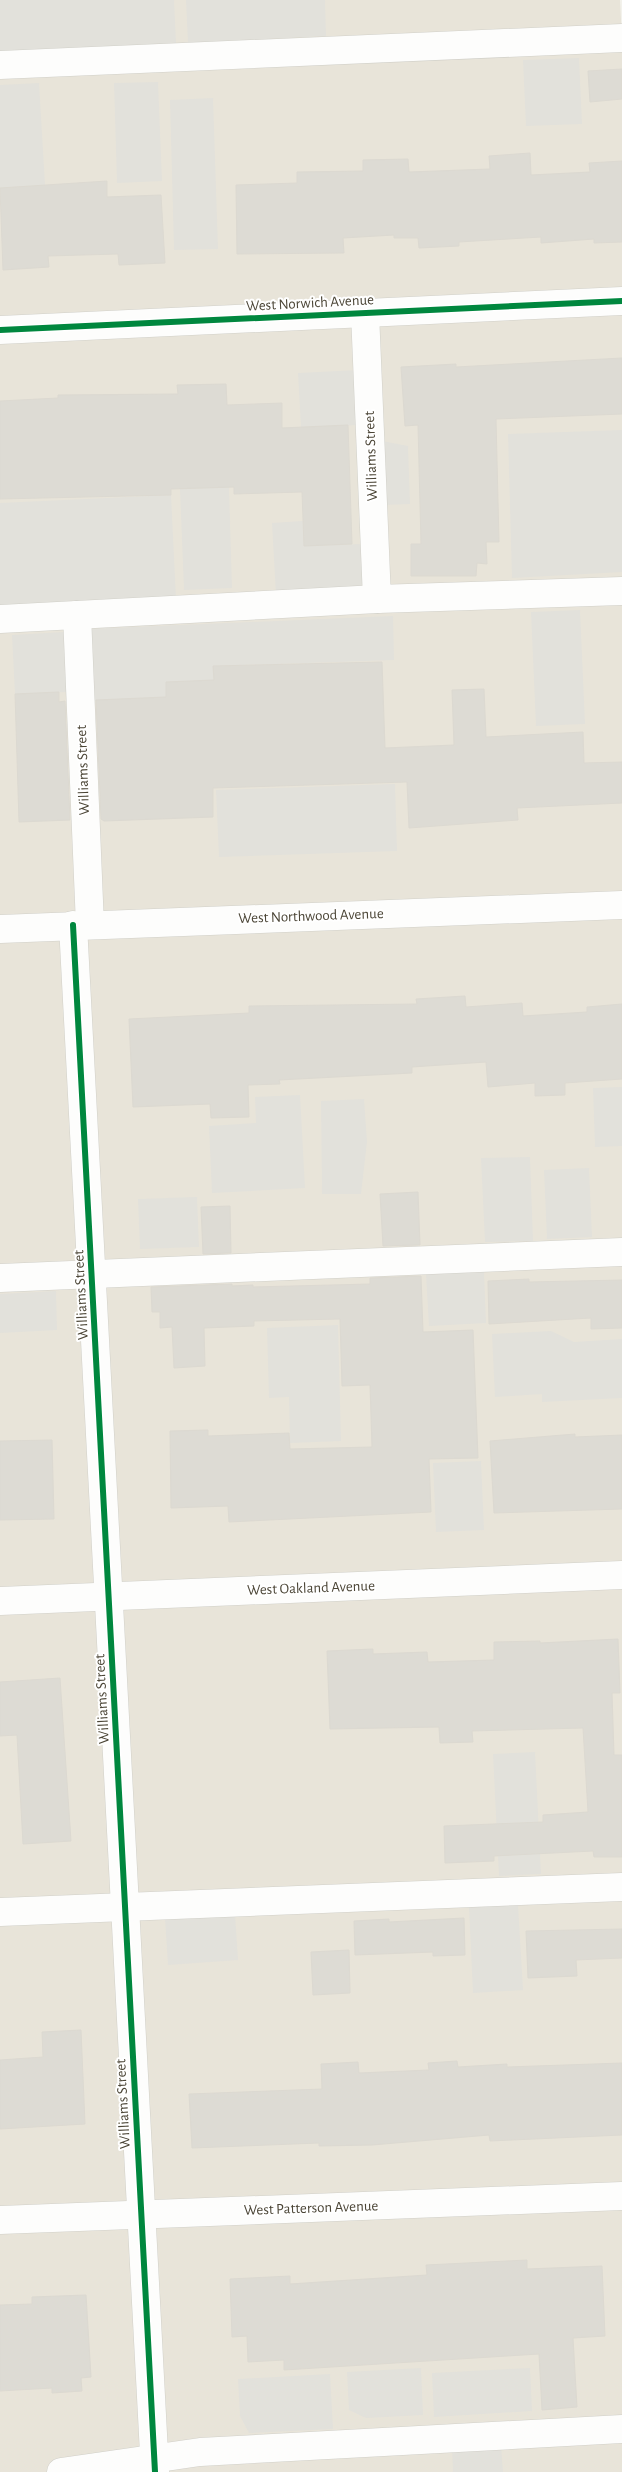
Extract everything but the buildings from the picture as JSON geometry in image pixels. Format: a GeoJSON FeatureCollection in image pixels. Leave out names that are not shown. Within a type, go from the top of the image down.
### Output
{"type":"FeatureCollection","features":[{"type":"Feature","properties":{"kind":"street"},"geometry":{"type":"LineString","coordinates":[[0,66],[622,38]]}},
{"type":"Feature","properties":{"kind":"street","name":"West Norwich Avenue"},"geometry":{"type":"LineString","coordinates":[[0,330],[622,301]]}},
{"type":"Feature","properties":{"kind":"street","name":"Williams Street"},"geometry":{"type":"LineString","coordinates":[[365,313],[377,599]]}},
{"type":"Feature","properties":{"kind":"street"},"geometry":{"type":"LineString","coordinates":[[0,619],[377,599],[622,591]]}},
{"type":"Feature","properties":{"kind":"street","name":"Williams Street"},"geometry":{"type":"LineString","coordinates":[[77,615],[82,925],[92,1274],[154,2465]]}},
{"type":"Feature","properties":{"kind":"street","name":"West Northwood Avenue"},"geometry":{"type":"LineString","coordinates":[[0,929],[622,905]]}},
{"type":"Feature","properties":{"kind":"street"},"geometry":{"type":"LineString","coordinates":[[0,1278],[622,1252]]}},
{"type":"Feature","properties":{"kind":"street","name":"West Oakland Avenue"},"geometry":{"type":"LineString","coordinates":[[0,1601],[622,1575]]}},
{"type":"Feature","properties":{"kind":"street"},"geometry":{"type":"LineString","coordinates":[[0,1912],[622,1887]]}},
{"type":"Feature","properties":{"kind":"street","name":"West Patterson Avenue"},"geometry":{"type":"LineString","coordinates":[[0,2220],[622,2196]]}},
{"type":"Feature","properties":{"kind":"street"},"geometry":{"type":"LineString","coordinates":[[61,2472],[154,2465],[200,2452],[622,2429]]}},
{"type":"Feature","properties":{"kind":"shaded area"},"geometry":{"type":"Polygon","coordinates":[[[0,0],[620,0],[622,39],[622,2472],[0,2472],[0,0]]]}},
{"type":"Feature","properties":{"kind":"shaded area"},"geometry":{"type":"Polygon","coordinates":[[[0,0],[174,0],[176,43],[0,52],[0,0]]]}},
{"type":"Feature","properties":{"kind":"shaded area"},"geometry":{"type":"Polygon","coordinates":[[[186,0],[325,0],[326,36],[188,43],[186,0]]]}},
{"type":"Feature","properties":{"kind":"shaded area"},"geometry":{"type":"Polygon","coordinates":[[[579,58],[582,124],[526,126],[523,60],[579,58]]]}},
{"type":"Feature","properties":{"kind":"shaded area"},"geometry":{"type":"Polygon","coordinates":[[[158,82],[162,181],[117,183],[114,83],[158,82]]]}},
{"type":"Feature","properties":{"kind":"shaded area"},"geometry":{"type":"Polygon","coordinates":[[[39,83],[45,185],[0,188],[0,85],[39,83]]]}},
{"type":"Feature","properties":{"kind":"shaded area"},"geometry":{"type":"Polygon","coordinates":[[[213,98],[218,249],[174,250],[170,100],[213,98]]]}},
{"type":"Feature","properties":{"kind":"shaded area"},"geometry":{"type":"Polygon","coordinates":[[[358,370],[360,425],[301,427],[298,373],[358,370]]]}},
{"type":"Feature","properties":{"kind":"shaded area"},"geometry":{"type":"Polygon","coordinates":[[[622,430],[622,572],[512,578],[508,434],[622,430]]]}},
{"type":"Feature","properties":{"kind":"shaded area"},"geometry":{"type":"Polygon","coordinates":[[[382,441],[408,446],[410,504],[384,505],[382,441]]]}},
{"type":"Feature","properties":{"kind":"shaded area"},"geometry":{"type":"Polygon","coordinates":[[[229,487],[232,588],[184,590],[180,489],[229,487]]]}},
{"type":"Feature","properties":{"kind":"shaded area"},"geometry":{"type":"Polygon","coordinates":[[[171,495],[176,599],[0,606],[0,503],[171,495]]]}},
{"type":"Feature","properties":{"kind":"shaded area"},"geometry":{"type":"Polygon","coordinates":[[[303,521],[305,546],[363,544],[366,589],[276,595],[272,523],[303,521]]]}},
{"type":"Feature","properties":{"kind":"shaded area"},"geometry":{"type":"Polygon","coordinates":[[[580,610],[585,724],[536,726],[531,612],[580,610]]]}},
{"type":"Feature","properties":{"kind":"shaded area"},"geometry":{"type":"Polygon","coordinates":[[[393,616],[394,660],[213,666],[214,681],[166,682],[166,698],[89,701],[86,629],[393,616]]]}},
{"type":"Feature","properties":{"kind":"shaded area"},"geometry":{"type":"Polygon","coordinates":[[[64,632],[67,692],[15,694],[12,635],[64,632]]]}},
{"type":"Feature","properties":{"kind":"shaded area"},"geometry":{"type":"Polygon","coordinates":[[[395,784],[397,851],[219,857],[216,790],[395,784]]]}},
{"type":"Feature","properties":{"kind":"shaded area"},"geometry":{"type":"Polygon","coordinates":[[[622,1087],[622,1146],[595,1147],[593,1088],[622,1087]]]}},
{"type":"Feature","properties":{"kind":"shaded area"},"geometry":{"type":"Polygon","coordinates":[[[300,1095],[305,1188],[212,1193],[209,1126],[256,1123],[255,1097],[300,1095]]]}},
{"type":"Feature","properties":{"kind":"shaded area"},"geometry":{"type":"Polygon","coordinates":[[[364,1099],[367,1142],[361,1194],[322,1194],[321,1101],[364,1099]]]}},
{"type":"Feature","properties":{"kind":"shaded area"},"geometry":{"type":"Polygon","coordinates":[[[530,1157],[533,1241],[485,1242],[481,1158],[530,1157]]]}},
{"type":"Feature","properties":{"kind":"shaded area"},"geometry":{"type":"Polygon","coordinates":[[[589,1168],[592,1237],[547,1239],[544,1170],[589,1168]]]}},
{"type":"Feature","properties":{"kind":"shaded area"},"geometry":{"type":"Polygon","coordinates":[[[197,1197],[199,1247],[140,1249],[138,1199],[197,1197]]]}},
{"type":"Feature","properties":{"kind":"shaded area"},"geometry":{"type":"Polygon","coordinates":[[[484,1272],[486,1323],[429,1326],[426,1274],[484,1272]]]}},
{"type":"Feature","properties":{"kind":"shaded area"},"geometry":{"type":"Polygon","coordinates":[[[56,1291],[57,1330],[0,1333],[0,1294],[56,1291]]]}},
{"type":"Feature","properties":{"kind":"shaded area"},"geometry":{"type":"Polygon","coordinates":[[[338,1325],[341,1441],[290,1443],[289,1397],[269,1398],[267,1328],[338,1325]]]}},
{"type":"Feature","properties":{"kind":"shaded area"},"geometry":{"type":"Polygon","coordinates":[[[551,1331],[574,1342],[622,1339],[622,1398],[542,1402],[542,1394],[495,1397],[492,1334],[551,1331]]]}},
{"type":"Feature","properties":{"kind":"shaded area"},"geometry":{"type":"Polygon","coordinates":[[[481,1461],[484,1530],[436,1532],[433,1463],[481,1461]]]}},
{"type":"Feature","properties":{"kind":"shaded area"},"geometry":{"type":"Polygon","coordinates":[[[535,1752],[541,1874],[499,1876],[493,1754],[535,1752]]]}},
{"type":"Feature","properties":{"kind":"shaded area"},"geometry":{"type":"Polygon","coordinates":[[[518,1905],[523,1990],[473,1993],[469,1907],[518,1905]]]}},
{"type":"Feature","properties":{"kind":"shaded area"},"geometry":{"type":"Polygon","coordinates":[[[235,1914],[238,1960],[168,1965],[165,1918],[235,1914]]]}},
{"type":"Feature","properties":{"kind":"shaded area"},"geometry":{"type":"Polygon","coordinates":[[[421,2368],[423,2415],[366,2418],[349,2410],[347,2372],[421,2368]]]}},
{"type":"Feature","properties":{"kind":"shaded area"},"geometry":{"type":"Polygon","coordinates":[[[530,2368],[532,2411],[434,2417],[432,2373],[530,2368]]]}},
{"type":"Feature","properties":{"kind":"shaded area"},"geometry":{"type":"Polygon","coordinates":[[[330,2374],[333,2429],[249,2433],[240,2416],[238,2379],[330,2374]]]}},
{"type":"Feature","properties":{"kind":"shaded area"},"geometry":{"type":"Polygon","coordinates":[[[501,2445],[503,2472],[453,2472],[452,2448],[501,2445]]]}},
{"type":"Feature","properties":{"kind":"cycle path"},"geometry":{"type":"LineString","coordinates":[[0,330],[622,301]]}},
{"type":"Feature","properties":{"kind":"cycle path"},"geometry":{"type":"LineString","coordinates":[[73,925],[155,2472]]}}]}
